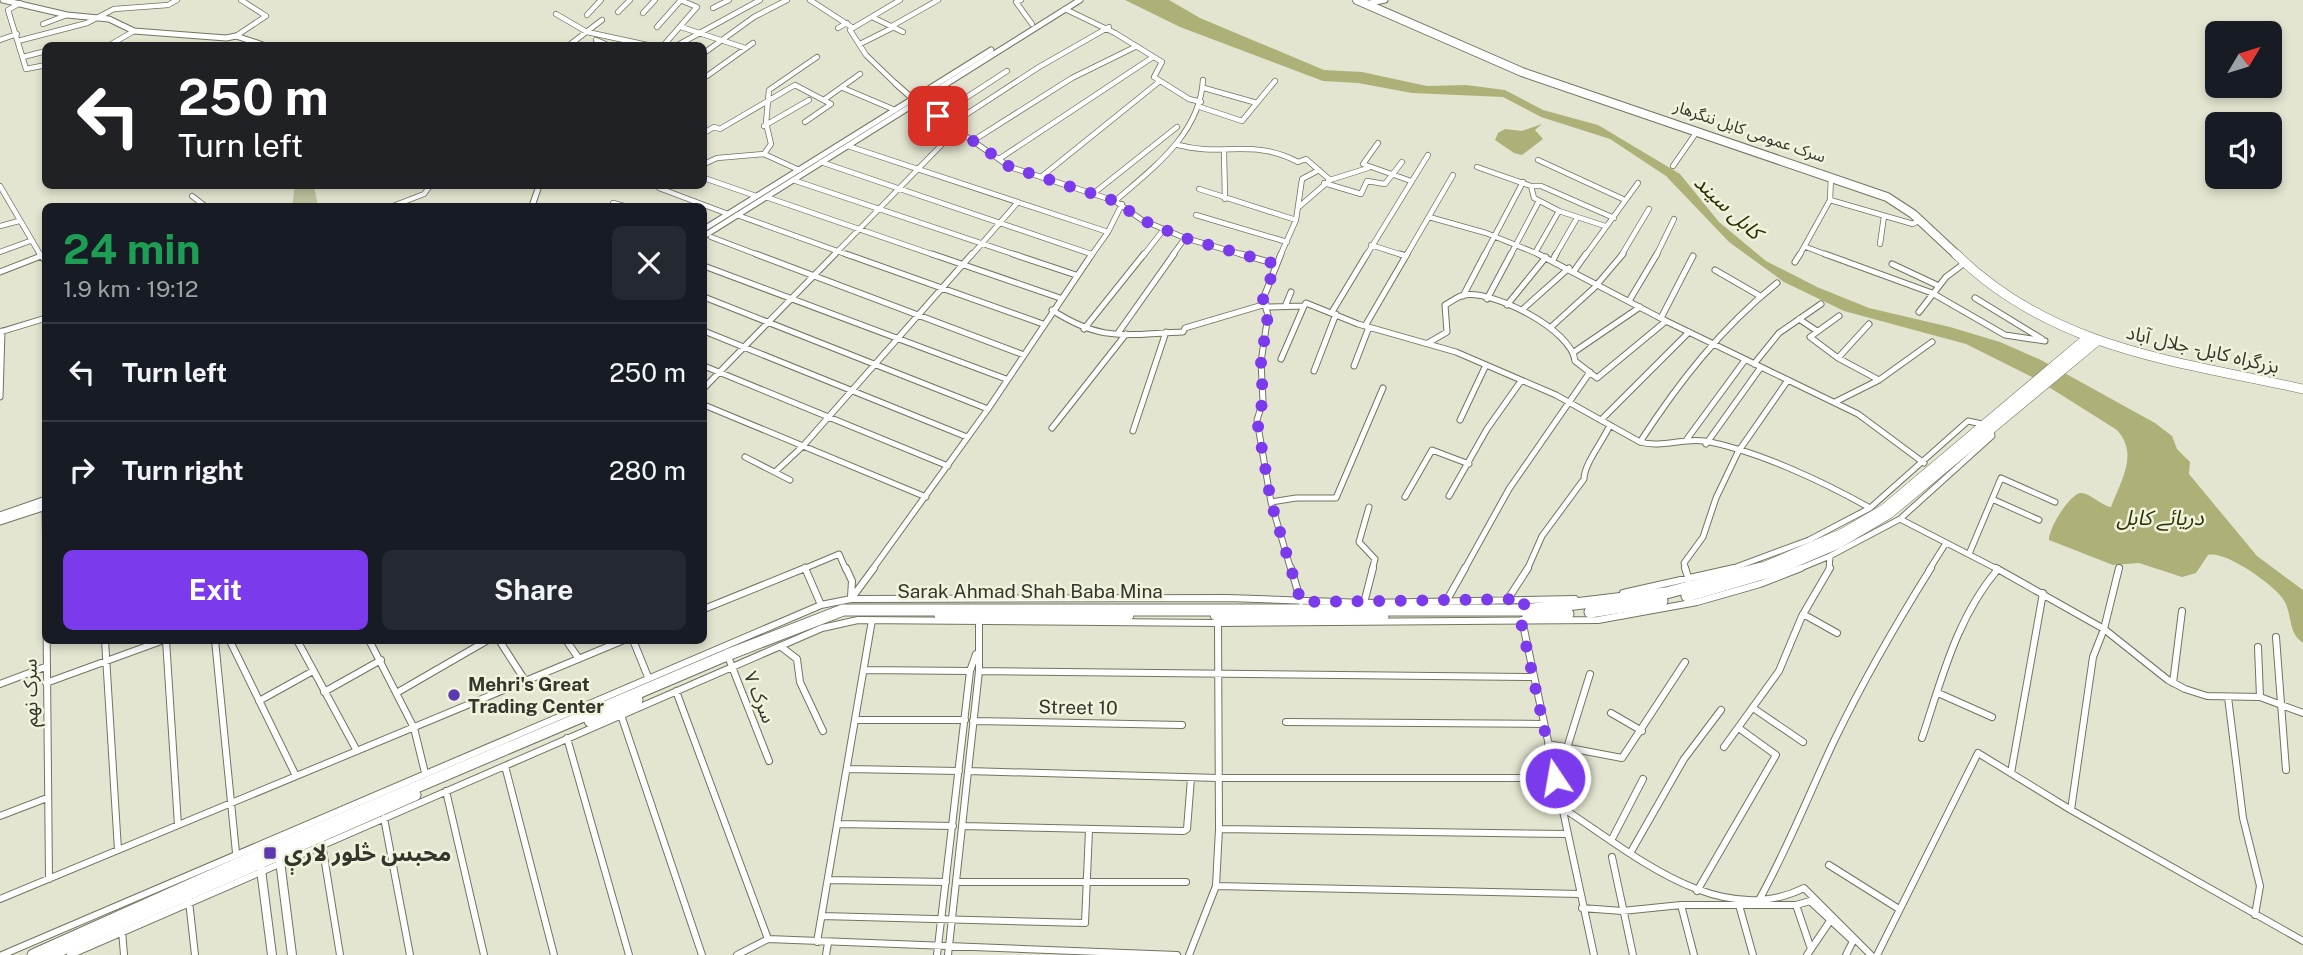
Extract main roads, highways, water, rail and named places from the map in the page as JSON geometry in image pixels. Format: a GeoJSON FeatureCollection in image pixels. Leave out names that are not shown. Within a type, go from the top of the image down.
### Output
{"type":"FeatureCollection","features":[{"type":"Feature","properties":{"kind":"highway","name":"سرک عمومی کابل ننگرهار"},"geometry":{"type":"LineString","coordinates":[[1365,2],[1513,64],[1890,195],[1936,225],[1982,272],[2002,288],[2093,338]]}},
{"type":"Feature","properties":{"kind":"highway","name":"سرک عمومی کابل ننگرهار"},"geometry":{"type":"LineString","coordinates":[[1628,106],[1696,133],[1886,197],[1921,219],[1958,249],[1966,262],[1991,286],[2049,320]]}},
{"type":"Feature","properties":{"kind":"highway"},"geometry":{"type":"LineString","coordinates":[[2049,320],[2093,338]]}},
{"type":"Feature","properties":{"kind":"highway"},"geometry":{"type":"LineString","coordinates":[[2049,320],[2073,339],[2073,350],[2066,363]]}},
{"type":"Feature","properties":{"kind":"highway"},"geometry":{"type":"LineString","coordinates":[[2073,350],[2093,338]]}},
{"type":"Feature","properties":{"kind":"highway"},"geometry":{"type":"LineString","coordinates":[[1524,612],[1605,611],[1700,593],[1787,566],[1842,545],[1910,498],[1986,426],[2066,363],[2093,338]]}},
{"type":"Feature","properties":{"kind":"highway","name":"بزرگراه کابل- جلال آباد"},"geometry":{"type":"LineString","coordinates":[[2093,338],[2207,367],[2303,387]]}},
{"type":"Feature","properties":{"kind":"highway","name":"Sarak Ahmad Shah Baba Mina"},"geometry":{"type":"LineString","coordinates":[[33,955],[237,862],[806,622],[843,610],[1524,612],[1605,604],[1669,593],[1753,570],[1824,537],[1902,496],[1986,426]]}},
{"type":"Feature","properties":{"kind":"highway"},"geometry":{"type":"LineString","coordinates":[[50,955],[237,862],[260,866],[728,656]]}},
{"type":"Feature","properties":{"kind":"water","name":"دریائے کابل"},"geometry":{"type":"Polygon","coordinates":[[[1125,0],[1169,0],[1200,18],[1324,70],[1362,72],[1427,86],[1466,85],[1505,90],[1543,110],[1598,125],[1680,174],[1719,222],[1766,261],[1817,287],[1869,308],[2000,342],[2041,360],[2155,423],[2172,436],[2177,449],[2190,462],[2189,474],[2257,556],[2303,590],[2303,643],[2292,628],[2286,605],[2278,593],[2260,578],[2226,558],[2208,555],[2196,573],[2182,577],[2139,563],[2113,565],[2049,540],[2060,514],[2075,495],[2084,493],[2111,507],[2127,458],[2127,448],[2117,430],[2036,379],[1966,344],[1844,311],[1784,282],[1729,242],[1666,176],[1610,139],[1541,117],[1503,97],[1412,93],[1358,83],[1323,81],[1180,27],[1125,0]]]}},
{"type":"Feature","properties":{"kind":"water"},"geometry":{"type":"Polygon","coordinates":[[[1542,124],[1535,130],[1543,139],[1522,155],[1514,153],[1495,140],[1498,133],[1505,129],[1522,131],[1542,124]]]}},
{"type":"Feature","properties":{"kind":"place","name":"Mehri's Great Trading Center"},"geometry":{"type":"Point","coordinates":[454,695]}},
{"type":"Feature","properties":{"kind":"place","name":"محبس څلور لارې"},"geometry":{"type":"Point","coordinates":[270,853]}},
{"type":"Feature","properties":{"kind":"water label","name":"کابل سيند"},"geometry":{"type":"Point","coordinates":[1728,207]}}]}
